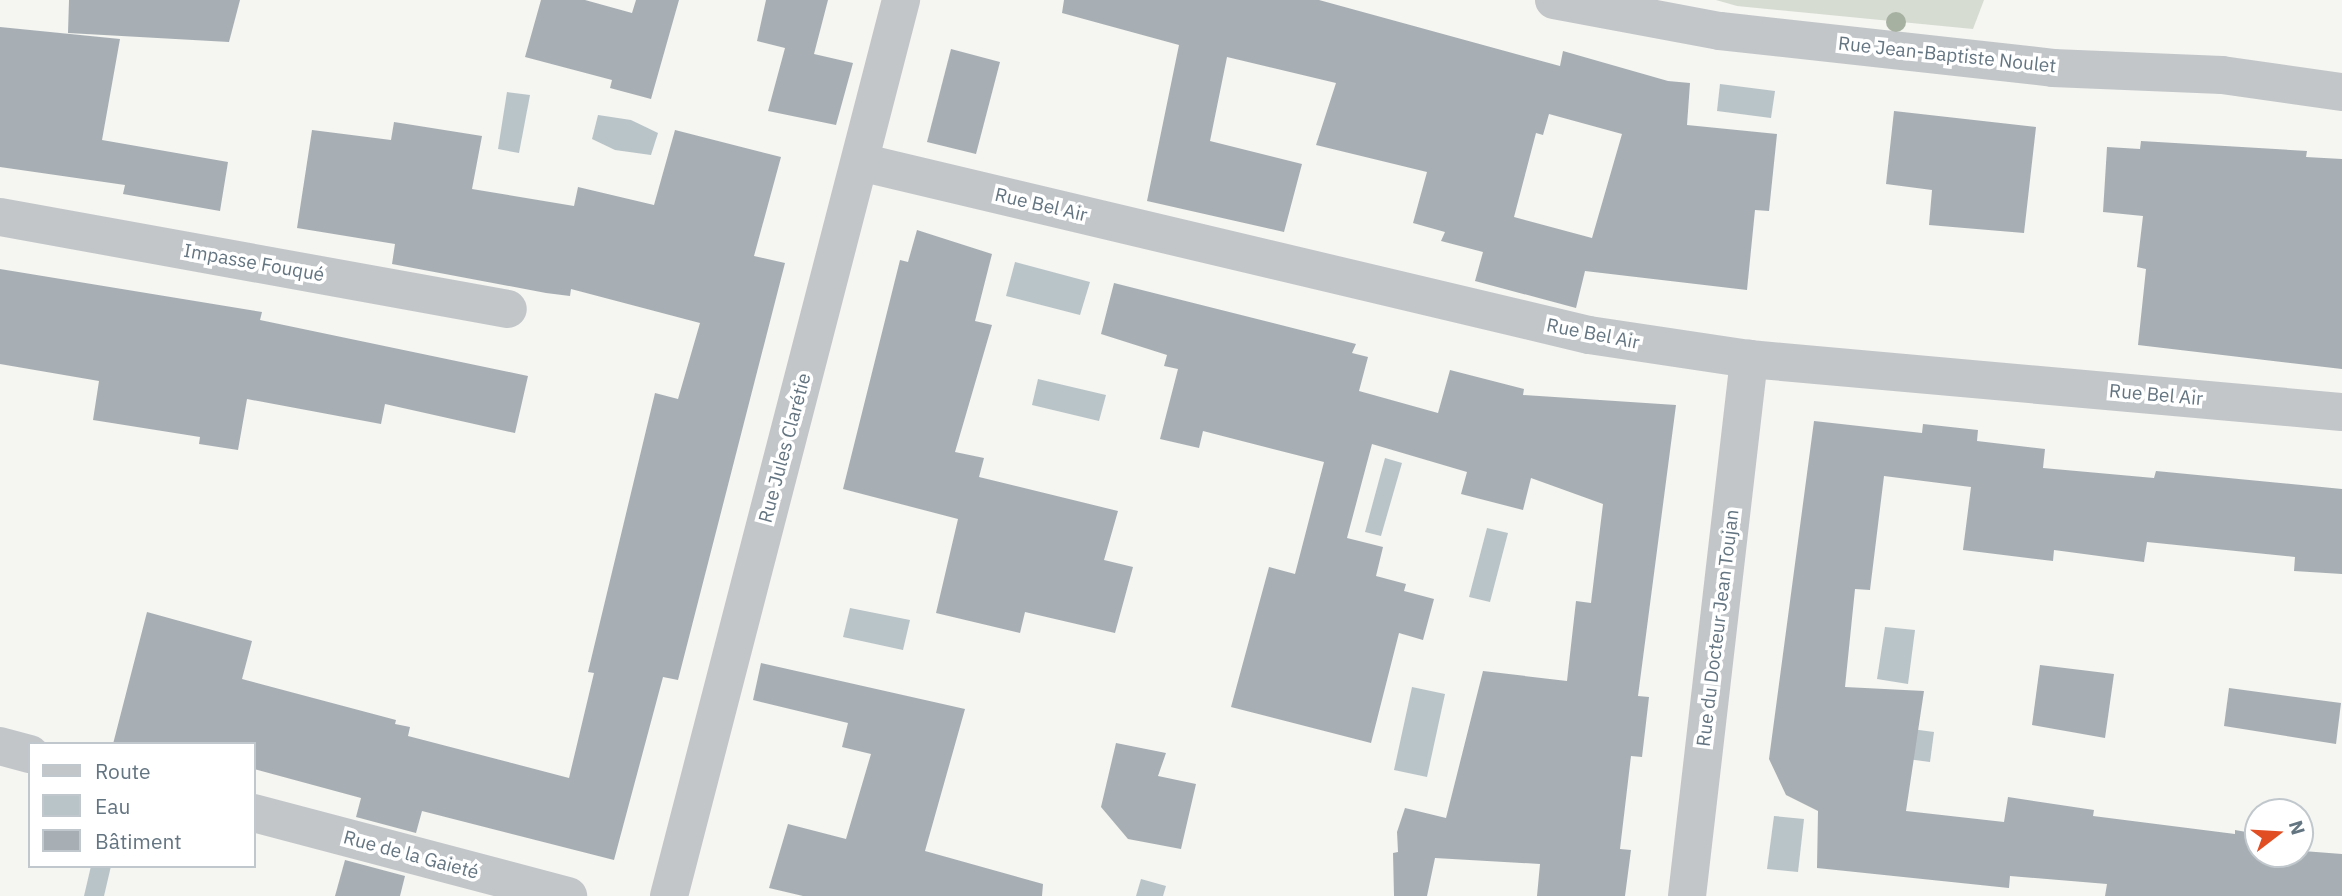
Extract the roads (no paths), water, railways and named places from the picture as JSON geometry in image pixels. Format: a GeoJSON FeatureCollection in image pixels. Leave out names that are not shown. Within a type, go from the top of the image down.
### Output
{"type":"FeatureCollection","features":[{"type":"Feature","properties":{"kind":"street","name":"Rue Jules Clarétie"},"geometry":{"type":"LineString","coordinates":[[668,896],[901,0]]}},
{"type":"Feature","properties":{"kind":"street","name":"Rue Jean-Baptiste Noulet"},"geometry":{"type":"LineString","coordinates":[[1553,0],[1720,32],[2053,68],[2222,75],[2342,92]]}},
{"type":"Feature","properties":{"kind":"street","name":"Rue Bel Air"},"geometry":{"type":"LineString","coordinates":[[860,162],[1589,335],[1749,359],[2342,412]]}},
{"type":"Feature","properties":{"kind":"street","name":"Impasse Fouqué"},"geometry":{"type":"LineString","coordinates":[[0,217],[508,309]]}},
{"type":"Feature","properties":{"kind":"street","name":"Rue du Docteur Jean Toujan"},"geometry":{"type":"LineString","coordinates":[[1687,896],[1749,359]]}},
{"type":"Feature","properties":{"kind":"street"},"geometry":{"type":"LineString","coordinates":[[0,746],[28,753]]}},
{"type":"Feature","properties":{"kind":"street","name":"Rue de la Gaieté"},"geometry":{"type":"LineString","coordinates":[[256,814],[568,896]]}},
{"type":"Feature","properties":{"kind":"water"},"geometry":{"type":"Polygon","coordinates":[[[1720,84],[1775,91],[1771,118],[1717,111],[1720,84]]]}},
{"type":"Feature","properties":{"kind":"water"},"geometry":{"type":"Polygon","coordinates":[[[507,92],[530,95],[519,153],[498,149],[507,92]]]}},
{"type":"Feature","properties":{"kind":"water"},"geometry":{"type":"Polygon","coordinates":[[[598,115],[631,120],[658,133],[651,155],[615,150],[592,139],[598,115]]]}},
{"type":"Feature","properties":{"kind":"water"},"geometry":{"type":"Polygon","coordinates":[[[1015,262],[1090,282],[1080,315],[1006,296],[1015,262]]]}},
{"type":"Feature","properties":{"kind":"water"},"geometry":{"type":"Polygon","coordinates":[[[1038,379],[1106,395],[1099,421],[1032,405],[1038,379]]]}},
{"type":"Feature","properties":{"kind":"water"},"geometry":{"type":"Polygon","coordinates":[[[1385,458],[1402,463],[1381,536],[1365,532],[1385,458]]]}},
{"type":"Feature","properties":{"kind":"water"},"geometry":{"type":"Polygon","coordinates":[[[1487,528],[1508,533],[1490,602],[1469,597],[1487,528]]]}},
{"type":"Feature","properties":{"kind":"water"},"geometry":{"type":"Polygon","coordinates":[[[850,608],[910,620],[903,650],[843,637],[850,608]]]}},
{"type":"Feature","properties":{"kind":"water"},"geometry":{"type":"Polygon","coordinates":[[[1885,627],[1915,630],[1908,684],[1877,679],[1885,627]]]}},
{"type":"Feature","properties":{"kind":"water"},"geometry":{"type":"Polygon","coordinates":[[[1412,687],[1445,694],[1427,777],[1394,770],[1412,687]]]}},
{"type":"Feature","properties":{"kind":"water"},"geometry":{"type":"Polygon","coordinates":[[[1881,725],[1934,732],[1930,762],[1877,755],[1881,725]]]}},
{"type":"Feature","properties":{"kind":"water"},"geometry":{"type":"Polygon","coordinates":[[[1774,816],[1804,819],[1798,872],[1767,869],[1774,816]]]}},
{"type":"Feature","properties":{"kind":"water"},"geometry":{"type":"Polygon","coordinates":[[[91,868],[111,868],[104,896],[84,896],[91,868]]]}},
{"type":"Feature","properties":{"kind":"water"},"geometry":{"type":"Polygon","coordinates":[[[1141,879],[1166,886],[1163,896],[1136,896],[1141,879]]]}}]}
